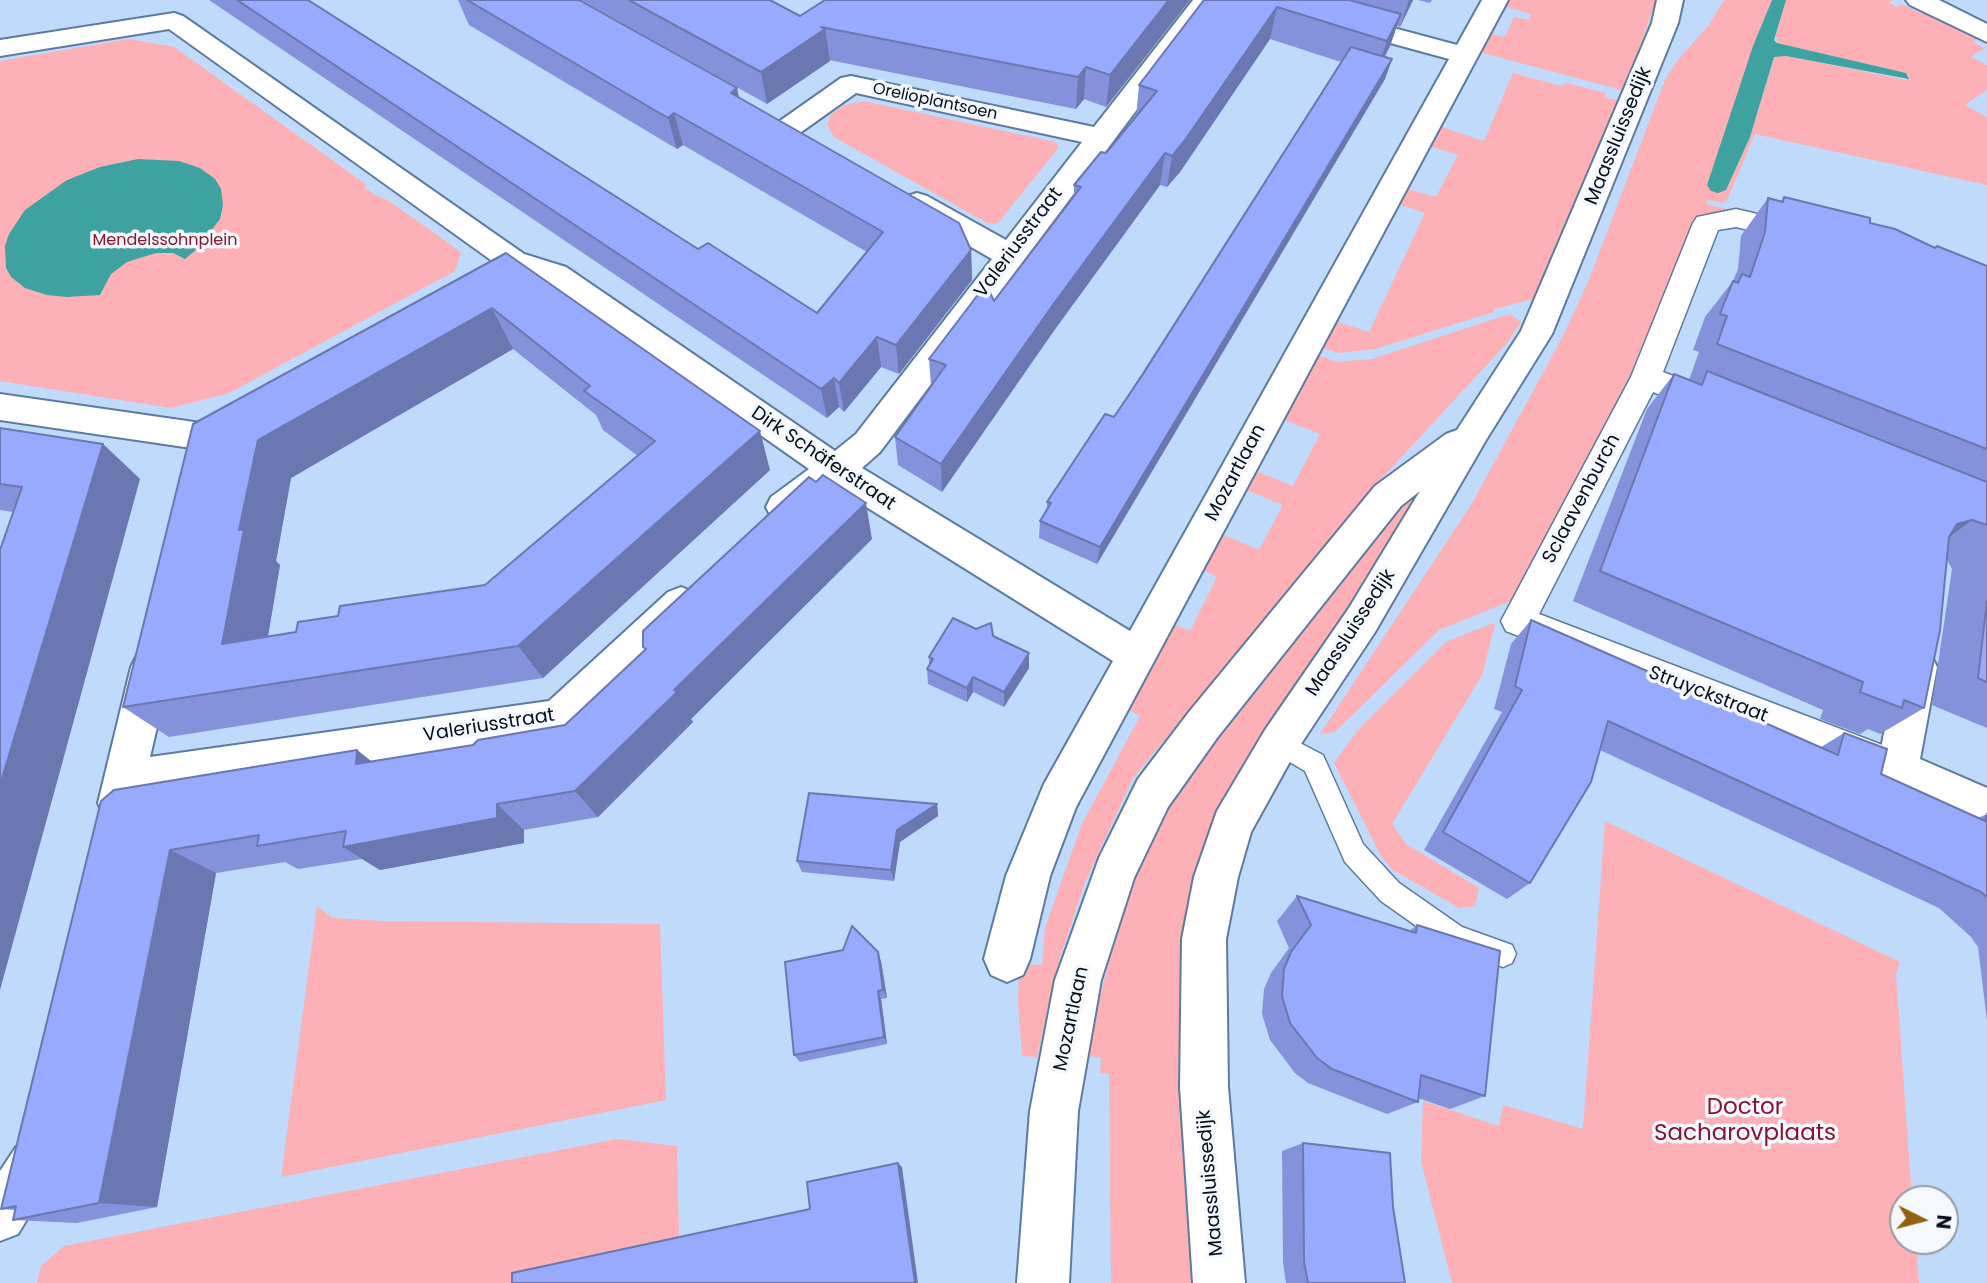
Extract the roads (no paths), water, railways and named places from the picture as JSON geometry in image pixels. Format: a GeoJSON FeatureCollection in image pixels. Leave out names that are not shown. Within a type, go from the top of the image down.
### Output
{"type":"FeatureCollection","features":[{"type":"Feature","properties":{"kind":"street"},"geometry":{"type":"LineString","coordinates":[[0,48],[174,21],[194,0]]}},
{"type":"Feature","properties":{"kind":"street","name":"Valeriusstraat"},"geometry":{"type":"LineString","coordinates":[[765,525],[794,497],[836,470],[868,443],[1206,0]]}},
{"type":"Feature","properties":{"kind":"street"},"geometry":{"type":"LineString","coordinates":[[1260,0],[1464,55]]}},
{"type":"Feature","properties":{"kind":"street","name":"Mozartlaan"},"geometry":{"type":"LineString","coordinates":[[1007,959],[1028,876],[1059,798],[1495,0]]}},
{"type":"Feature","properties":{"kind":"street"},"geometry":{"type":"LineString","coordinates":[[1933,3],[1987,34]]}},
{"type":"Feature","properties":{"kind":"street","name":"Maassluissedijk"},"geometry":{"type":"LineString","coordinates":[[1219,1283],[1204,1087],[1204,939],[1216,877],[1232,825],[1279,743],[1362,620],[1546,315],[1675,14]]}},
{"type":"Feature","properties":{"kind":"street","name":"Dirk Schäferstraat"},"geometry":{"type":"LineString","coordinates":[[174,21],[501,268],[555,275],[836,470],[1136,655]]}},
{"type":"Feature","properties":{"kind":"street","name":"Orelioplantsoen"},"geometry":{"type":"LineString","coordinates":[[787,129],[851,85],[1099,137]]}},
{"type":"Feature","properties":{"kind":"street"},"geometry":{"type":"LineString","coordinates":[[892,189],[1009,255]]}},
{"type":"Feature","properties":{"kind":"street","name":"Sclaavenburch"},"geometry":{"type":"LineString","coordinates":[[1518,621],[1646,377],[1707,223],[1736,218],[1823,239]]}},
{"type":"Feature","properties":{"kind":"street"},"geometry":{"type":"LineString","coordinates":[[1646,377],[1735,413]]}},
{"type":"Feature","properties":{"kind":"street"},"geometry":{"type":"LineString","coordinates":[[0,407],[201,457],[264,404]]}},
{"type":"Feature","properties":{"kind":"street","name":"Mozartlaan"},"geometry":{"type":"LineString","coordinates":[[1043,1283],[1037,1109],[1114,873],[1153,793],[1203,725],[1388,496],[1474,431]]}},
{"type":"Feature","properties":{"kind":"street","name":"Valeriusstraat"},"geometry":{"type":"LineString","coordinates":[[124,780],[559,718],[706,580]]}},
{"type":"Feature","properties":{"kind":"street","name":"Struyckstraat"},"geometry":{"type":"LineString","coordinates":[[1518,621],[1898,769],[1987,808]]}},
{"type":"Feature","properties":{"kind":"street"},"geometry":{"type":"LineString","coordinates":[[1898,769],[1922,633]]}},
{"type":"Feature","properties":{"kind":"street"},"geometry":{"type":"LineString","coordinates":[[111,834],[158,635]]}},
{"type":"Feature","properties":{"kind":"street"},"geometry":{"type":"LineString","coordinates":[[0,1216],[36,1158],[43,1131]]}},
{"type":"Feature","properties":{"kind":"lane"},"geometry":{"type":"LineString","coordinates":[[1279,743],[1314,763],[1354,853],[1390,892],[1455,937],[1503,954]]}},
{"type":"Feature","properties":{"kind":"park label","name":"Mendelssohnplein"},"geometry":{"type":"Point","coordinates":[165,241]}},
{"type":"Feature","properties":{"kind":"park label","name":"Doctor Sacharovplaats"},"geometry":{"type":"Point","coordinates":[1745,1121]}}]}
